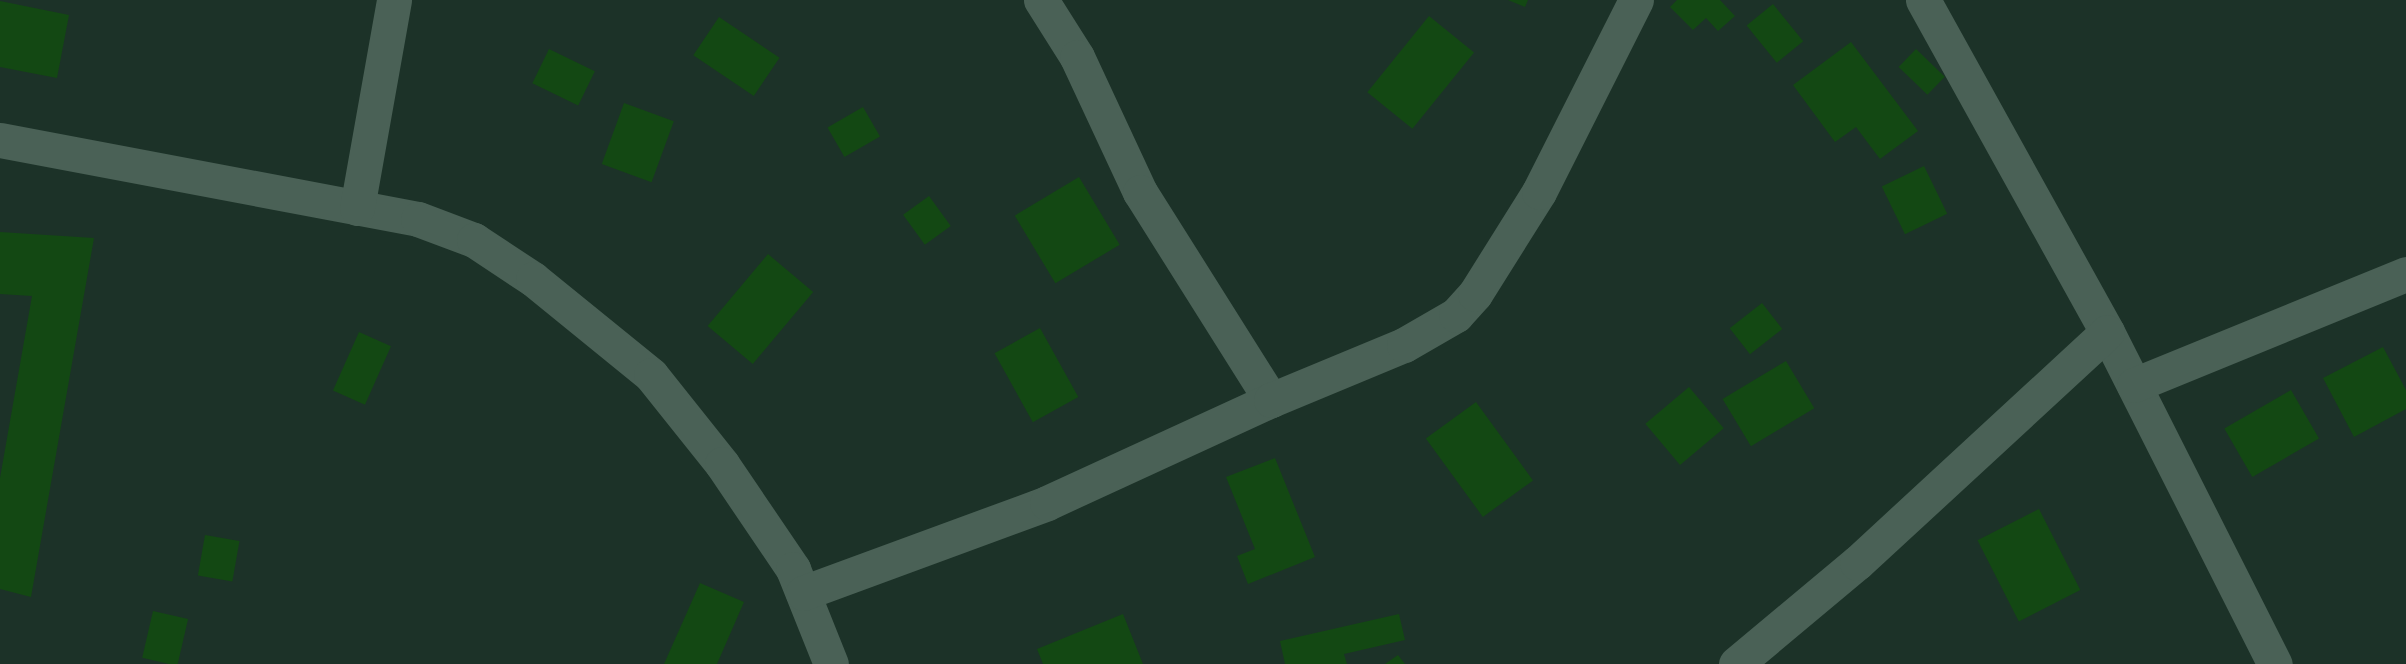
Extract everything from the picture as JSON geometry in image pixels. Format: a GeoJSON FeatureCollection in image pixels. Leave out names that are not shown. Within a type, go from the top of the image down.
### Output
{"type":"FeatureCollection","features":[{"type":"Feature","properties":{"kind":"street"},"geometry":{"type":"LineString","coordinates":[[357,208],[394,0]]}},
{"type":"Feature","properties":{"kind":"street"},"geometry":{"type":"LineString","coordinates":[[1041,0],[1077,57],[1140,192],[1270,400]]}},
{"type":"Feature","properties":{"kind":"street"},"geometry":{"type":"LineString","coordinates":[[803,593],[1046,503],[1270,400],[1405,345],[1456,315],[1475,294],[1539,192],[1636,0]]}},
{"type":"Feature","properties":{"kind":"street"},"geometry":{"type":"LineString","coordinates":[[1923,0],[2107,332],[2275,664]]}},
{"type":"Feature","properties":{"kind":"street"},"geometry":{"type":"LineString","coordinates":[[0,139],[418,219],[474,240],[533,279],[651,375],[722,464],[793,569],[831,664]]}},
{"type":"Feature","properties":{"kind":"street"},"geometry":{"type":"LineString","coordinates":[[2134,385],[2406,274]]}},
{"type":"Feature","properties":{"kind":"street"},"geometry":{"type":"LineString","coordinates":[[1736,664],[1857,563],[2107,332]]}},
{"type":"Feature","properties":{"kind":"building"},"geometry":{"type":"Polygon","coordinates":[[[1508,0],[1528,0],[1525,7],[1508,0]]]}},
{"type":"Feature","properties":{"kind":"building"},"geometry":{"type":"Polygon","coordinates":[[[1677,0],[1720,0],[1735,16],[1718,31],[1706,18],[1693,30],[1670,7],[1677,0]]]}},
{"type":"Feature","properties":{"kind":"building"},"geometry":{"type":"Polygon","coordinates":[[[0,1],[69,15],[57,78],[0,67],[0,1]]]}},
{"type":"Feature","properties":{"kind":"building"},"geometry":{"type":"Polygon","coordinates":[[[1773,4],[1803,41],[1777,63],[1747,25],[1773,4]]]}},
{"type":"Feature","properties":{"kind":"building"},"geometry":{"type":"Polygon","coordinates":[[[1429,16],[1474,53],[1412,129],[1367,92],[1429,16]]]}},
{"type":"Feature","properties":{"kind":"building"},"geometry":{"type":"Polygon","coordinates":[[[719,17],[780,58],[754,96],[693,55],[719,17]]]}},
{"type":"Feature","properties":{"kind":"building"},"geometry":{"type":"Polygon","coordinates":[[[1851,42],[1918,131],[1880,159],[1856,127],[1835,142],[1793,85],[1851,42]]]}},
{"type":"Feature","properties":{"kind":"building"},"geometry":{"type":"Polygon","coordinates":[[[549,49],[595,71],[578,106],[532,83],[549,49]]]}},
{"type":"Feature","properties":{"kind":"building"},"geometry":{"type":"Polygon","coordinates":[[[1916,49],[1945,77],[1927,95],[1899,67],[1916,49]]]}},
{"type":"Feature","properties":{"kind":"building"},"geometry":{"type":"Polygon","coordinates":[[[624,103],[674,121],[652,182],[602,164],[624,103]]]}},
{"type":"Feature","properties":{"kind":"building"},"geometry":{"type":"Polygon","coordinates":[[[863,107],[880,136],[844,157],[827,128],[863,107]]]}},
{"type":"Feature","properties":{"kind":"building"},"geometry":{"type":"Polygon","coordinates":[[[1924,166],[1947,214],[1905,234],[1882,187],[1924,166]]]}},
{"type":"Feature","properties":{"kind":"building"},"geometry":{"type":"Polygon","coordinates":[[[1079,177],[1120,245],[1055,283],[1015,216],[1079,177]]]}},
{"type":"Feature","properties":{"kind":"building"},"geometry":{"type":"Polygon","coordinates":[[[929,196],[951,226],[925,245],[903,215],[929,196]]]}},
{"type":"Feature","properties":{"kind":"building"},"geometry":{"type":"Polygon","coordinates":[[[0,232],[94,238],[31,597],[0,589],[0,478],[32,296],[0,294],[0,232]]]}},
{"type":"Feature","properties":{"kind":"building"},"geometry":{"type":"Polygon","coordinates":[[[768,254],[813,292],[753,364],[708,326],[768,254]]]}},
{"type":"Feature","properties":{"kind":"building"},"geometry":{"type":"Polygon","coordinates":[[[1762,303],[1782,329],[1750,354],[1730,328],[1762,303]]]}},
{"type":"Feature","properties":{"kind":"building"},"geometry":{"type":"Polygon","coordinates":[[[1040,328],[1078,397],[1033,422],[995,353],[1040,328]]]}},
{"type":"Feature","properties":{"kind":"building"},"geometry":{"type":"Polygon","coordinates":[[[359,332],[391,346],[365,405],[333,390],[359,332]]]}},
{"type":"Feature","properties":{"kind":"building"},"geometry":{"type":"Polygon","coordinates":[[[2383,347],[2406,390],[2406,409],[2354,437],[2323,378],[2383,347]]]}},
{"type":"Feature","properties":{"kind":"building"},"geometry":{"type":"Polygon","coordinates":[[[1786,361],[1814,408],[1751,446],[1723,399],[1786,361]]]}},
{"type":"Feature","properties":{"kind":"building"},"geometry":{"type":"Polygon","coordinates":[[[1689,387],[1724,428],[1680,465],[1645,424],[1689,387]]]}},
{"type":"Feature","properties":{"kind":"building"},"geometry":{"type":"Polygon","coordinates":[[[2291,390],[2319,438],[2252,477],[2224,429],[2291,390]]]}},
{"type":"Feature","properties":{"kind":"building"},"geometry":{"type":"Polygon","coordinates":[[[1476,402],[1533,480],[1483,517],[1426,438],[1476,402]]]}},
{"type":"Feature","properties":{"kind":"building"},"geometry":{"type":"Polygon","coordinates":[[[1275,458],[1315,557],[1248,584],[1237,556],[1255,549],[1226,477],[1275,458]]]}},
{"type":"Feature","properties":{"kind":"building"},"geometry":{"type":"Polygon","coordinates":[[[2039,509],[2080,590],[2019,621],[1978,540],[2039,509]]]}},
{"type":"Feature","properties":{"kind":"building"},"geometry":{"type":"Polygon","coordinates":[[[205,535],[239,541],[232,581],[198,575],[205,535]]]}},
{"type":"Feature","properties":{"kind":"building"},"geometry":{"type":"Polygon","coordinates":[[[700,583],[744,602],[717,664],[664,664],[700,583]]]}},
{"type":"Feature","properties":{"kind":"building"},"geometry":{"type":"Polygon","coordinates":[[[153,611],[188,619],[178,664],[142,658],[153,611]]]}},
{"type":"Feature","properties":{"kind":"building"},"geometry":{"type":"Polygon","coordinates":[[[1123,614],[1143,664],[1043,664],[1037,649],[1123,614]]]}},
{"type":"Feature","properties":{"kind":"building"},"geometry":{"type":"Polygon","coordinates":[[[1399,614],[1405,640],[1344,654],[1347,664],[1285,664],[1280,641],[1399,614]]]}},
{"type":"Feature","properties":{"kind":"building"},"geometry":{"type":"Polygon","coordinates":[[[1398,655],[1405,664],[1385,664],[1398,655]]]}}]}
